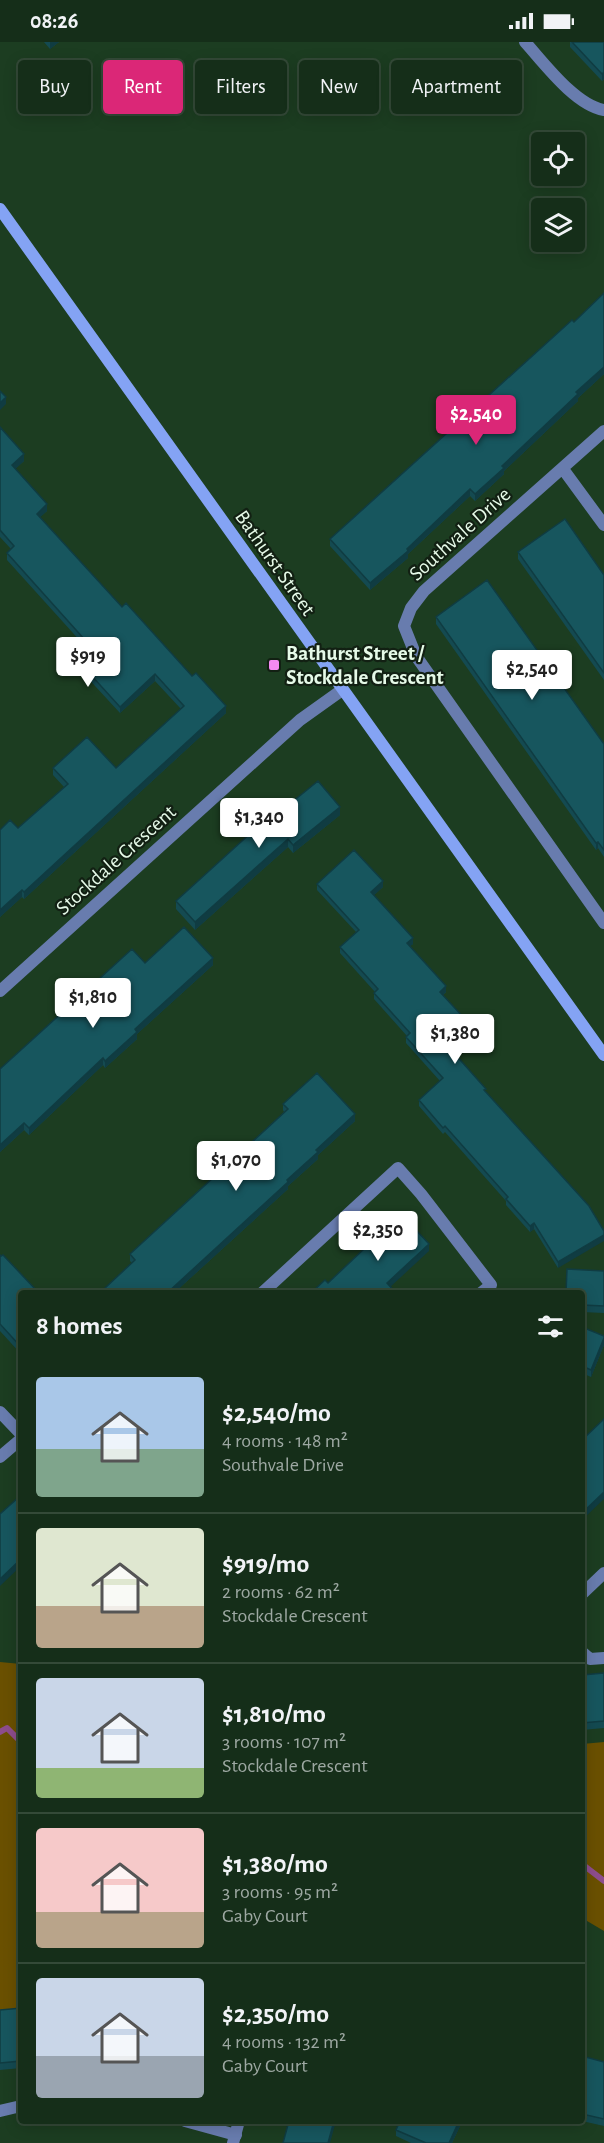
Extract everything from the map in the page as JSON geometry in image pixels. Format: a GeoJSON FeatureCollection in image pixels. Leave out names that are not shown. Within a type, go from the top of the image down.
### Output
{"type":"FeatureCollection","features":[{"type":"Feature","properties":{"kind":"main road","name":"Bathurst Street"},"geometry":{"type":"LineString","coordinates":[[0,209],[604,1055]]}},
{"type":"Feature","properties":{"kind":"street"},"geometry":{"type":"LineString","coordinates":[[525,42],[577,97],[604,110]]}},
{"type":"Feature","properties":{"kind":"street","name":"Southvale Drive"},"geometry":{"type":"LineString","coordinates":[[604,431],[424,591],[411,608],[404,626],[416,656],[604,923]]}},
{"type":"Feature","properties":{"kind":"street"},"geometry":{"type":"LineString","coordinates":[[563,469],[604,525]]}},
{"type":"Feature","properties":{"kind":"street","name":"Stockdale Crescent"},"geometry":{"type":"LineString","coordinates":[[0,991],[300,720],[342,690]]}},
{"type":"Feature","properties":{"kind":"street"},"geometry":{"type":"LineString","coordinates":[[265,1290],[398,1168],[421,1194],[490,1285],[484,1290]]}},
{"type":"Feature","properties":{"kind":"street"},"geometry":{"type":"LineString","coordinates":[[0,1412],[18,1431]]}},
{"type":"Feature","properties":{"kind":"street"},"geometry":{"type":"LineString","coordinates":[[0,1457],[18,1442]]}},
{"type":"Feature","properties":{"kind":"street"},"geometry":{"type":"LineString","coordinates":[[585,1591],[604,1573]]}},
{"type":"Feature","properties":{"kind":"street"},"geometry":{"type":"LineString","coordinates":[[585,1655],[590,1659],[604,1658]]}},
{"type":"Feature","properties":{"kind":"street"},"geometry":{"type":"LineString","coordinates":[[0,2111],[18,2107]]}},
{"type":"Feature","properties":{"kind":"street"},"geometry":{"type":"LineString","coordinates":[[193,2124],[234,2139],[238,2124]]}},
{"type":"Feature","properties":{"kind":"shaded area"},"geometry":{"type":"Polygon","coordinates":[[[0,1662],[18,1664],[18,2010],[0,2011],[0,1662]]]}},
{"type":"Feature","properties":{"kind":"shaded area"},"geometry":{"type":"Polygon","coordinates":[[[604,1742],[604,1931],[585,1920],[585,1744],[604,1742]]]}},
{"type":"Feature","properties":{"kind":"building"},"geometry":{"type":"Polygon","coordinates":[[[572,42],[604,42],[604,72],[602,74],[572,42]]]}},
{"type":"Feature","properties":{"kind":"building"},"geometry":{"type":"Polygon","coordinates":[[[604,293],[604,367],[502,466],[504,468],[475,494],[470,489],[407,549],[408,551],[370,583],[330,539],[604,293]]]}},
{"type":"Feature","properties":{"kind":"building"},"geometry":{"type":"Polygon","coordinates":[[[0,391],[6,397],[0,403],[0,391]]]}},
{"type":"Feature","properties":{"kind":"building"},"geometry":{"type":"Polygon","coordinates":[[[0,427],[24,454],[12,465],[47,504],[37,514],[122,607],[126,603],[192,676],[196,673],[226,706],[24,892],[22,890],[0,910],[0,830],[10,820],[18,828],[68,784],[53,768],[87,737],[116,768],[184,706],[155,674],[120,707],[71,653],[85,640],[7,553],[14,546],[0,530],[0,427]]]}},
{"type":"Feature","properties":{"kind":"building"},"geometry":{"type":"Polygon","coordinates":[[[565,519],[604,575],[604,673],[518,552],[565,519]]]}},
{"type":"Feature","properties":{"kind":"building"},"geometry":{"type":"Polygon","coordinates":[[[487,580],[604,744],[604,850],[598,842],[596,843],[436,617],[487,580]]]}},
{"type":"Feature","properties":{"kind":"building"},"geometry":{"type":"Polygon","coordinates":[[[318,781],[340,807],[293,845],[288,839],[195,922],[176,901],[263,822],[265,824],[318,781]]]}},
{"type":"Feature","properties":{"kind":"building"},"geometry":{"type":"Polygon","coordinates":[[[354,850],[383,881],[371,892],[413,938],[407,943],[446,986],[440,992],[477,1032],[454,1053],[486,1089],[484,1090],[589,1206],[604,1231],[604,1235],[558,1262],[534,1223],[530,1226],[506,1199],[508,1197],[419,1100],[443,1078],[406,1037],[410,1033],[374,993],[378,989],[340,947],[359,930],[317,884],[354,850]]]}},
{"type":"Feature","properties":{"kind":"building"},"geometry":{"type":"Polygon","coordinates":[[[184,927],[213,958],[135,1029],[137,1032],[105,1061],[103,1058],[29,1128],[24,1123],[0,1145],[0,1069],[132,949],[145,963],[184,927]]]}},
{"type":"Feature","properties":{"kind":"building"},"geometry":{"type":"Polygon","coordinates":[[[317,1073],[355,1114],[316,1150],[318,1152],[287,1180],[288,1182],[170,1290],[105,1290],[135,1260],[130,1254],[288,1109],[283,1104],[317,1073]]]}},
{"type":"Feature","properties":{"kind":"building"},"geometry":{"type":"Polygon","coordinates":[[[401,1214],[429,1244],[387,1283],[393,1290],[314,1290],[325,1280],[328,1283],[401,1214]]]}},
{"type":"Feature","properties":{"kind":"building"},"geometry":{"type":"Polygon","coordinates":[[[0,1255],[3,1255],[36,1290],[18,1290],[18,1344],[0,1324],[0,1255]]]}},
{"type":"Feature","properties":{"kind":"building"},"geometry":{"type":"Polygon","coordinates":[[[567,1269],[604,1271],[604,1306],[585,1305],[585,1290],[566,1290],[567,1269]]]}},
{"type":"Feature","properties":{"kind":"building"},"geometry":{"type":"Polygon","coordinates":[[[585,1328],[604,1336],[591,1370],[585,1367],[585,1328]]]}},
{"type":"Feature","properties":{"kind":"building"},"geometry":{"type":"Polygon","coordinates":[[[604,1419],[604,1492],[585,1510],[585,1437],[604,1419]]]}},
{"type":"Feature","properties":{"kind":"building"},"geometry":{"type":"Polygon","coordinates":[[[18,1498],[18,1562],[0,1579],[0,1514],[18,1498]]]}},
{"type":"Feature","properties":{"kind":"building"},"geometry":{"type":"Polygon","coordinates":[[[604,1673],[604,1721],[585,1723],[585,1675],[604,1673]]]}},
{"type":"Feature","properties":{"kind":"building"},"geometry":{"type":"Polygon","coordinates":[[[18,2008],[18,2061],[0,2063],[0,2010],[18,2008]]]}},
{"type":"Feature","properties":{"kind":"building"},"geometry":{"type":"Polygon","coordinates":[[[585,2057],[604,2062],[604,2119],[585,2115],[585,2057]]]}},
{"type":"Feature","properties":{"kind":"building"},"geometry":{"type":"Polygon","coordinates":[[[288,2124],[333,2124],[328,2143],[283,2143],[288,2124]]]}},
{"type":"Feature","properties":{"kind":"building"},"geometry":{"type":"Polygon","coordinates":[[[399,2124],[458,2124],[449,2143],[426,2143],[396,2130],[399,2124]]]}},
{"type":"Feature","properties":{"kind":"waterway"},"geometry":{"type":"LineString","coordinates":[[0,1732],[7,1728],[18,1739]]}},
{"type":"Feature","properties":{"kind":"waterway"},"geometry":{"type":"LineString","coordinates":[[585,1866],[604,1881]]}},
{"type":"Feature","properties":{"kind":"place","name":"Bathurst Street / Stockdale Crescent"},"geometry":{"type":"Point","coordinates":[274,665]}}]}
